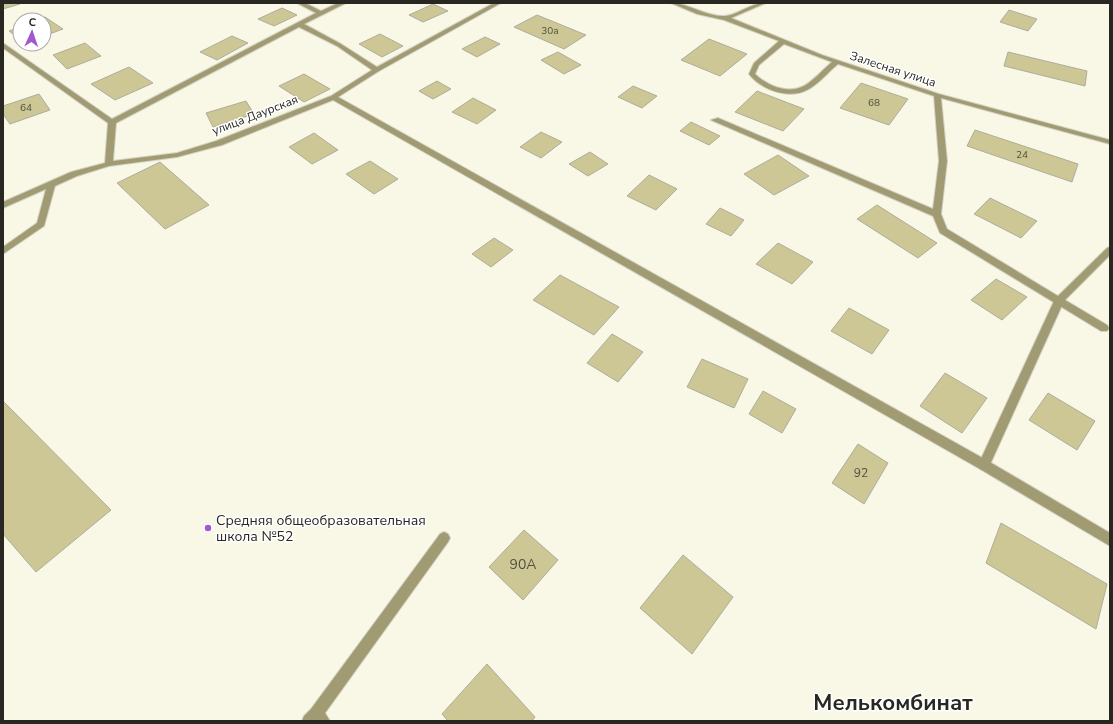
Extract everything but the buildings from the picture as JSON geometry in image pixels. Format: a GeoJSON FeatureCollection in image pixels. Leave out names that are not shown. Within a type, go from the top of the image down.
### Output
{"type":"FeatureCollection","features":[{"type":"Feature","properties":{"kind":"street"},"geometry":{"type":"LineString","coordinates":[[300,3],[321,13]]}},
{"type":"Feature","properties":{"kind":"street"},"geometry":{"type":"LineString","coordinates":[[112,122],[343,3]]}},
{"type":"Feature","properties":{"kind":"street","name":"улица Даурская"},"geometry":{"type":"LineString","coordinates":[[3,205],[74,174],[109,164],[177,155],[219,143],[333,97],[498,3]]}},
{"type":"Feature","properties":{"kind":"street","name":"Залесная улица"},"geometry":{"type":"LineString","coordinates":[[674,3],[699,13],[726,18],[836,62],[937,95],[1110,142]]}},
{"type":"Feature","properties":{"kind":"street"},"geometry":{"type":"LineString","coordinates":[[726,18],[763,3]]}},
{"type":"Feature","properties":{"kind":"street"},"geometry":{"type":"LineString","coordinates":[[301,25],[339,45],[378,70]]}},
{"type":"Feature","properties":{"kind":"street"},"geometry":{"type":"LineString","coordinates":[[783,41],[756,64],[752,74],[755,80],[775,89],[791,91],[804,90],[836,62]]}},
{"type":"Feature","properties":{"kind":"street"},"geometry":{"type":"LineString","coordinates":[[3,45],[112,122]]}},
{"type":"Feature","properties":{"kind":"street"},"geometry":{"type":"LineString","coordinates":[[937,95],[943,161],[937,214],[943,231],[1104,328]]}},
{"type":"Feature","properties":{"kind":"street"},"geometry":{"type":"LineString","coordinates":[[333,97],[984,465],[1110,540]]}},
{"type":"Feature","properties":{"kind":"street"},"geometry":{"type":"LineString","coordinates":[[715,120],[937,214]]}},
{"type":"Feature","properties":{"kind":"street"},"geometry":{"type":"LineString","coordinates":[[109,164],[112,122]]}},
{"type":"Feature","properties":{"kind":"street"},"geometry":{"type":"LineString","coordinates":[[3,251],[41,224],[51,184]]}},
{"type":"Feature","properties":{"kind":"street"},"geometry":{"type":"LineString","coordinates":[[984,465],[1059,301],[1110,250]]}},
{"type":"Feature","properties":{"kind":"street"},"geometry":{"type":"LineString","coordinates":[[316,719],[444,538]]}},
{"type":"Feature","properties":{"kind":"place","name":"Средняя общеобразовательная школа №52"},"geometry":{"type":"Point","coordinates":[208,528]}},
{"type":"Feature","properties":{"kind":"district","name":"Мелькомбинат"},"geometry":{"type":"Point","coordinates":[893,703]}}]}
